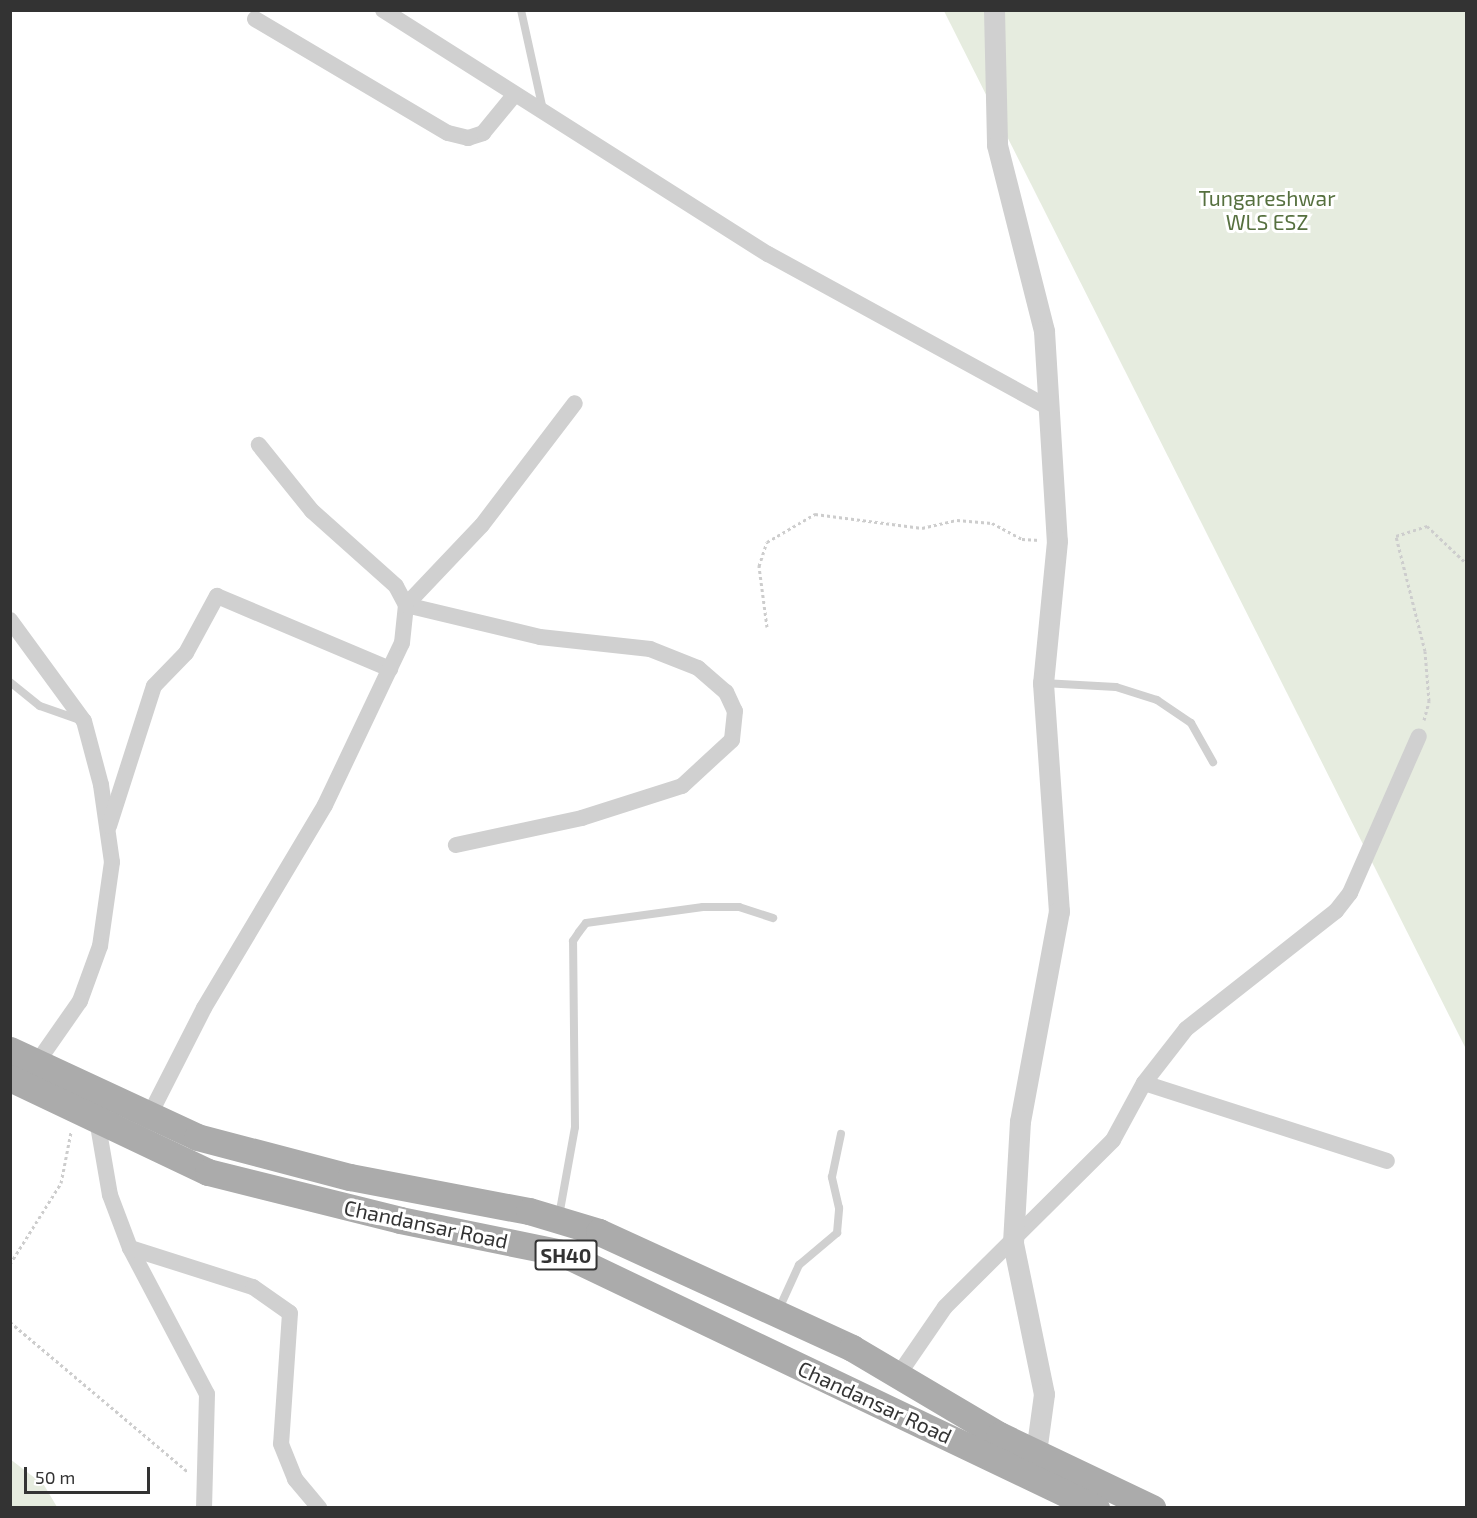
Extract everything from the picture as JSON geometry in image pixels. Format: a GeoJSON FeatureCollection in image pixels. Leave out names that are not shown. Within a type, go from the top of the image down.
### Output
{"type":"FeatureCollection","features":[{"type":"Feature","properties":{"kind":"main road"},"geometry":{"type":"LineString","coordinates":[[10,1050],[198,1137],[350,1177],[559,1220],[777,1311],[899,1374],[1034,1465],[1065,1490],[1096,1508]]}},
{"type":"Feature","properties":{"kind":"main road","name":"Chandansar Road"},"geometry":{"type":"LineString","coordinates":[[10,1078],[208,1172],[400,1220],[562,1253],[1034,1465]]}},
{"type":"Feature","properties":{"kind":"main road"},"geometry":{"type":"LineString","coordinates":[[1065,1490],[1152,1508]]}},
{"type":"Feature","properties":{"kind":"street"},"geometry":{"type":"LineString","coordinates":[[383,10],[544,115],[768,254],[1048,407]]}},
{"type":"Feature","properties":{"kind":"street"},"geometry":{"type":"LineString","coordinates":[[994,10],[997,145],[1044,331],[1057,541],[1043,683],[1059,910],[1020,1121],[1013,1243],[1044,1394],[1034,1465]]}},
{"type":"Feature","properties":{"kind":"street"},"geometry":{"type":"LineString","coordinates":[[255,19],[448,133],[468,138],[483,133],[515,94]]}},
{"type":"Feature","properties":{"kind":"street"},"geometry":{"type":"LineString","coordinates":[[138,1140],[204,1008],[325,805],[402,643],[406,605],[482,525],[575,403]]}},
{"type":"Feature","properties":{"kind":"street"},"geometry":{"type":"LineString","coordinates":[[259,446],[312,511],[379,568],[406,605],[540,637],[650,649],[698,668],[726,692],[735,711],[732,740],[682,786],[582,818],[456,845]]}},
{"type":"Feature","properties":{"kind":"street"},"geometry":{"type":"LineString","coordinates":[[108,831],[154,686],[186,653],[217,596],[390,669]]}},
{"type":"Feature","properties":{"kind":"street"},"geometry":{"type":"LineString","coordinates":[[10,620],[84,721],[108,831],[112,862],[100,946],[80,1001],[36,1064]]}},
{"type":"Feature","properties":{"kind":"street"},"geometry":{"type":"LineString","coordinates":[[899,1374],[945,1307],[1013,1243],[1113,1140],[1144,1083],[1186,1029],[1336,911],[1350,892],[1419,736]]}},
{"type":"Feature","properties":{"kind":"street"},"geometry":{"type":"LineString","coordinates":[[1144,1083],[1386,1161]]}},
{"type":"Feature","properties":{"kind":"street"},"geometry":{"type":"LineString","coordinates":[[98,1092],[85,1115],[110,1195],[130,1248],[207,1394],[211,1411],[204,1508]]}},
{"type":"Feature","properties":{"kind":"street"},"geometry":{"type":"LineString","coordinates":[[130,1248],[253,1287],[290,1313],[281,1444],[295,1479],[319,1508]]}},
{"type":"Feature","properties":{"kind":"lane"},"geometry":{"type":"LineString","coordinates":[[521,10],[544,115]]}},
{"type":"Feature","properties":{"kind":"lane"},"geometry":{"type":"LineString","coordinates":[[10,682],[40,706],[84,721]]}},
{"type":"Feature","properties":{"kind":"lane"},"geometry":{"type":"LineString","coordinates":[[1043,683],[1116,687],[1157,700],[1191,723],[1213,762]]}},
{"type":"Feature","properties":{"kind":"lane"},"geometry":{"type":"LineString","coordinates":[[559,1220],[575,1126],[573,941],[579,932],[586,923],[703,907],[740,907],[773,918]]}},
{"type":"Feature","properties":{"kind":"lane"},"geometry":{"type":"LineString","coordinates":[[777,1311],[800,1265],[837,1233],[839,1208],[832,1177],[841,1134]]}},
{"type":"Feature","properties":{"kind":"path"},"geometry":{"type":"LineString","coordinates":[[767,627],[759,566],[767,542],[814,514],[922,528],[957,520],[992,523],[1022,539],[1057,541]]}},
{"type":"Feature","properties":{"kind":"path"},"geometry":{"type":"LineString","coordinates":[[1419,736],[1429,701],[1425,651],[1396,536],[1427,526],[1467,563]]}},
{"type":"Feature","properties":{"kind":"path"},"geometry":{"type":"LineString","coordinates":[[10,1264],[61,1183],[85,1115]]}},
{"type":"Feature","properties":{"kind":"path"},"geometry":{"type":"LineString","coordinates":[[10,1322],[204,1484]]}},
{"type":"Feature","properties":{"kind":"green space","name":"Tungareshwar WLS ESZ"},"geometry":{"type":"Polygon","coordinates":[[[944,11],[1466,11],[1466,1049],[944,11]]]}},
{"type":"Feature","properties":{"kind":"green space"},"geometry":{"type":"Polygon","coordinates":[[[10,1459],[44,1485],[57,1507],[11,1507],[10,1459]]]}}]}
